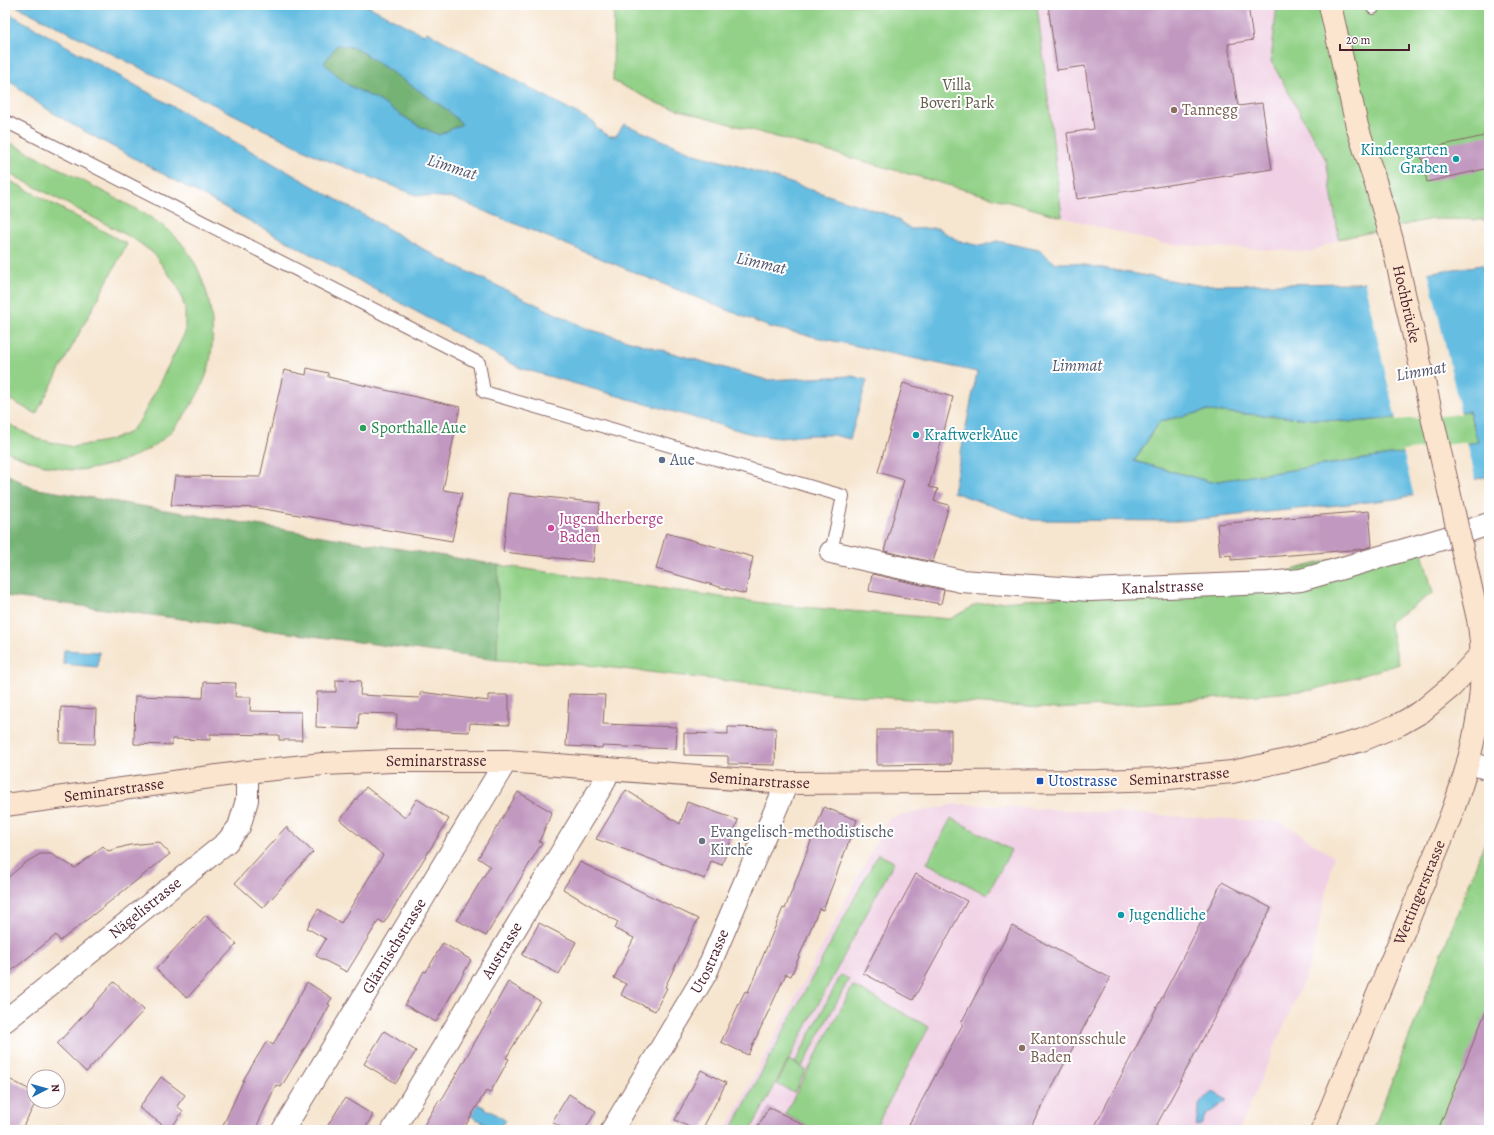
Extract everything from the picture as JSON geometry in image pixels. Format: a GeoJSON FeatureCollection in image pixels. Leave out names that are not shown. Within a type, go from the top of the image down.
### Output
{"type":"FeatureCollection","features":[{"type":"Feature","properties":{"kind":"main road","name":"Hochbrücke"},"geometry":{"type":"LineString","coordinates":[[1330,5],[1357,126],[1392,240],[1486,652]]}},
{"type":"Feature","properties":{"kind":"main road","name":"Wettingerstrasse"},"geometry":{"type":"LineString","coordinates":[[1322,1130],[1451,817],[1461,788],[1477,726],[1486,652]]}},
{"type":"Feature","properties":{"kind":"main road","name":"Seminarstrasse"},"geometry":{"type":"LineString","coordinates":[[5,805],[247,772],[323,764],[392,760],[506,761],[787,783],[1099,781],[1159,779],[1232,772],[1301,757],[1362,740],[1400,724],[1421,712],[1452,686],[1486,652]]}},
{"type":"Feature","properties":{"kind":"street","name":"Kanalstrasse"},"geometry":{"type":"LineString","coordinates":[[831,552],[961,581],[1090,590],[1268,583],[1302,580],[1489,524]]}},
{"type":"Feature","properties":{"kind":"street","name":"Glärnischstrasse"},"geometry":{"type":"LineString","coordinates":[[283,1130],[506,761]]}},
{"type":"Feature","properties":{"kind":"street"},"geometry":{"type":"LineString","coordinates":[[1468,762],[1489,769]]}},
{"type":"Feature","properties":{"kind":"street","name":"Austrasse"},"geometry":{"type":"LineString","coordinates":[[393,1130],[603,784],[609,770]]}},
{"type":"Feature","properties":{"kind":"street","name":"Nägelistrasse"},"geometry":{"type":"LineString","coordinates":[[5,1021],[227,842],[239,827],[247,800],[247,772]]}},
{"type":"Feature","properties":{"kind":"street","name":"Utostrasse"},"geometry":{"type":"LineString","coordinates":[[612,1130],[706,973],[787,783]]}},
{"type":"Feature","properties":{"kind":"lane"},"geometry":{"type":"LineString","coordinates":[[5,121],[480,363],[484,392],[843,496],[831,552]]}},
{"type":"Feature","properties":{"kind":"shaded area","name":"Tannegg"},"geometry":{"type":"Polygon","coordinates":[[[1037,5],[1277,5],[1271,61],[1326,160],[1339,239],[1311,252],[1164,244],[1062,217],[1037,5]]]}},
{"type":"Feature","properties":{"kind":"shaded area","name":"Kantonsschule Baden"},"geometry":{"type":"Polygon","coordinates":[[[957,804],[1282,822],[1334,857],[1310,965],[1239,1130],[726,1130],[889,818],[957,804]]]}},
{"type":"Feature","properties":{"kind":"green space","name":"Villa Boveri Park"},"geometry":{"type":"Polygon","coordinates":[[[614,5],[1037,5],[1062,217],[659,104],[613,81],[614,5]]]}},
{"type":"Feature","properties":{"kind":"green space"},"geometry":{"type":"Polygon","coordinates":[[[1277,5],[1489,5],[1489,220],[1432,219],[1339,239],[1326,160],[1271,61],[1277,5]]]}},
{"type":"Feature","properties":{"kind":"green space"},"geometry":{"type":"Polygon","coordinates":[[[337,45],[356,48],[446,109],[462,124],[439,135],[417,125],[378,100],[348,85],[324,63],[337,45]]]}},
{"type":"Feature","properties":{"kind":"green space"},"geometry":{"type":"Polygon","coordinates":[[[5,140],[133,207],[162,225],[178,239],[190,255],[200,273],[207,293],[212,325],[212,349],[208,371],[193,403],[179,423],[156,445],[135,456],[100,467],[70,470],[30,461],[5,450],[5,422],[37,439],[73,447],[106,441],[129,433],[141,419],[185,333],[185,308],[178,287],[153,253],[134,239],[5,171],[5,140]]]}},
{"type":"Feature","properties":{"kind":"green space"},"geometry":{"type":"Polygon","coordinates":[[[5,178],[127,244],[36,414],[5,397],[5,178]]]}},
{"type":"Feature","properties":{"kind":"green space"},"geometry":{"type":"Polygon","coordinates":[[[1207,411],[1353,422],[1469,411],[1478,442],[1211,482],[1134,461],[1160,421],[1207,411]]]}},
{"type":"Feature","properties":{"kind":"green space"},"geometry":{"type":"Polygon","coordinates":[[[5,473],[32,488],[498,565],[497,660],[5,596],[5,473]]]}},
{"type":"Feature","properties":{"kind":"green space"},"geometry":{"type":"Polygon","coordinates":[[[1418,537],[1433,593],[1389,622],[1399,664],[1313,690],[1210,699],[1057,709],[848,695],[588,665],[497,660],[498,565],[777,605],[950,619],[977,604],[1132,591],[1288,571],[1418,537]]]}},
{"type":"Feature","properties":{"kind":"green space"},"geometry":{"type":"Polygon","coordinates":[[[951,818],[1011,850],[987,895],[927,863],[951,818]]]}},
{"type":"Feature","properties":{"kind":"green space"},"geometry":{"type":"Polygon","coordinates":[[[1489,832],[1489,1130],[1373,1130],[1489,832]]]}},
{"type":"Feature","properties":{"kind":"green space"},"geometry":{"type":"Polygon","coordinates":[[[878,854],[894,862],[751,1130],[731,1130],[878,854]]]}},
{"type":"Feature","properties":{"kind":"green space"},"geometry":{"type":"Polygon","coordinates":[[[841,975],[849,979],[802,1067],[795,1063],[841,975]]]}},
{"type":"Feature","properties":{"kind":"green space"},"geometry":{"type":"Polygon","coordinates":[[[853,986],[929,1027],[874,1130],[814,1130],[785,1114],[853,986]]]}},
{"type":"Feature","properties":{"kind":"green space"},"geometry":{"type":"Polygon","coordinates":[[[789,1060],[806,1070],[794,1093],[777,1084],[789,1060]]]}},
{"type":"Feature","properties":{"kind":"water","name":"Limmat"},"geometry":{"type":"Polygon","coordinates":[[[14,5],[366,5],[424,35],[427,32],[595,123],[595,127],[609,136],[616,136],[624,124],[695,154],[738,166],[892,216],[911,229],[937,228],[959,241],[981,246],[997,241],[1039,250],[1055,263],[1074,263],[1198,285],[1356,283],[1489,264],[1489,476],[1396,499],[1180,521],[1032,520],[953,492],[977,372],[769,327],[452,198],[416,195],[319,157],[14,5]],[[337,45],[324,63],[348,85],[378,100],[417,125],[439,135],[462,124],[446,109],[356,48],[337,45]],[[1207,411],[1160,421],[1134,461],[1211,482],[1478,442],[1469,411],[1353,422],[1207,411]]]}},
{"type":"Feature","properties":{"kind":"water"},"geometry":{"type":"Polygon","coordinates":[[[5,11],[441,259],[588,329],[767,380],[852,376],[867,380],[850,439],[833,435],[809,435],[780,438],[755,435],[520,368],[73,125],[39,104],[5,77],[5,11]]]}},
{"type":"Feature","properties":{"kind":"water"},"geometry":{"type":"Polygon","coordinates":[[[64,650],[99,652],[98,667],[63,664],[64,650]]]}},
{"type":"Feature","properties":{"kind":"water"},"geometry":{"type":"Polygon","coordinates":[[[1213,1092],[1227,1100],[1205,1116],[1201,1125],[1196,1126],[1199,1106],[1203,1099],[1213,1092]]]}},
{"type":"Feature","properties":{"kind":"water"},"geometry":{"type":"Polygon","coordinates":[[[463,1095],[505,1120],[499,1130],[495,1130],[456,1107],[463,1095]]]}},
{"type":"Feature","properties":{"kind":"pier"},"geometry":{"type":"Polygon","coordinates":[[[1428,271],[1461,414],[1396,420],[1364,280],[1428,271]]]}},
{"type":"Feature","properties":{"kind":"pier"},"geometry":{"type":"Polygon","coordinates":[[[1467,442],[1476,482],[1414,497],[1403,451],[1467,442]]]}},
{"type":"Feature","properties":{"kind":"building"},"geometry":{"type":"Polygon","coordinates":[[[1048,5],[1248,5],[1253,40],[1228,44],[1238,106],[1262,103],[1272,169],[1077,199],[1067,133],[1094,129],[1085,66],[1057,70],[1048,5]]]}},
{"type":"Feature","properties":{"kind":"building","name":"Kindergarten Graben"},"geometry":{"type":"Polygon","coordinates":[[[1489,135],[1489,168],[1427,182],[1420,150],[1489,135]]]}},
{"type":"Feature","properties":{"kind":"building"},"geometry":{"type":"Polygon","coordinates":[[[307,368],[328,373],[328,377],[460,407],[443,490],[462,493],[452,541],[258,508],[171,505],[175,476],[260,477],[284,370],[306,375],[307,368]]]}},
{"type":"Feature","properties":{"kind":"building","name":"Kraftwerk Aue"},"geometry":{"type":"Polygon","coordinates":[[[903,383],[953,397],[929,487],[938,489],[934,501],[949,505],[933,562],[884,551],[904,480],[878,472],[903,383]]]}},
{"type":"Feature","properties":{"kind":"building"},"geometry":{"type":"Polygon","coordinates":[[[509,493],[600,503],[593,562],[503,552],[509,493]]]}},
{"type":"Feature","properties":{"kind":"building"},"geometry":{"type":"Polygon","coordinates":[[[1369,511],[1372,546],[1363,549],[1231,560],[1231,555],[1220,556],[1217,524],[1369,511]]]}},
{"type":"Feature","properties":{"kind":"building"},"geometry":{"type":"Polygon","coordinates":[[[666,533],[753,557],[745,594],[656,569],[666,533]]]}},
{"type":"Feature","properties":{"kind":"building"},"geometry":{"type":"Polygon","coordinates":[[[872,574],[944,590],[941,604],[869,591],[872,574]]]}},
{"type":"Feature","properties":{"kind":"building"},"geometry":{"type":"Polygon","coordinates":[[[336,680],[361,681],[360,695],[419,698],[421,692],[488,701],[488,695],[509,695],[509,725],[470,723],[469,732],[396,729],[397,714],[359,713],[358,729],[316,727],[317,692],[336,692],[336,680]]]}},
{"type":"Feature","properties":{"kind":"building"},"geometry":{"type":"Polygon","coordinates":[[[204,682],[236,683],[235,697],[251,697],[250,711],[301,712],[302,740],[279,740],[279,735],[210,734],[210,740],[172,739],[172,745],[134,744],[135,696],[203,698],[204,682]]]}},
{"type":"Feature","properties":{"kind":"building"},"geometry":{"type":"Polygon","coordinates":[[[569,694],[605,695],[603,724],[677,727],[676,749],[566,746],[569,694]]]}},
{"type":"Feature","properties":{"kind":"building"},"geometry":{"type":"Polygon","coordinates":[[[61,707],[96,709],[95,744],[60,743],[61,707]]]}},
{"type":"Feature","properties":{"kind":"building"},"geometry":{"type":"Polygon","coordinates":[[[728,727],[776,728],[775,765],[728,764],[728,756],[684,755],[684,733],[728,734],[728,727]]]}},
{"type":"Feature","properties":{"kind":"building"},"geometry":{"type":"Polygon","coordinates":[[[877,730],[951,730],[951,764],[877,765],[877,730]]]}},
{"type":"Feature","properties":{"kind":"building"},"geometry":{"type":"Polygon","coordinates":[[[366,787],[405,818],[417,799],[449,819],[384,923],[379,920],[347,972],[316,956],[326,939],[307,928],[318,909],[341,923],[383,855],[340,820],[366,787]]]}},
{"type":"Feature","properties":{"kind":"building"},"geometry":{"type":"Polygon","coordinates":[[[626,790],[680,824],[687,802],[738,820],[722,865],[711,861],[705,879],[596,839],[626,790]]]}},
{"type":"Feature","properties":{"kind":"building"},"geometry":{"type":"Polygon","coordinates":[[[518,792],[552,812],[539,842],[542,843],[486,936],[457,920],[490,866],[478,858],[518,792]]]}},
{"type":"Feature","properties":{"kind":"building"},"geometry":{"type":"Polygon","coordinates":[[[824,807],[857,820],[823,910],[819,909],[791,976],[786,974],[748,1055],[721,1042],[745,991],[748,992],[783,908],[785,909],[824,807]]]}},
{"type":"Feature","properties":{"kind":"building"},"geometry":{"type":"Polygon","coordinates":[[[286,827],[313,852],[263,908],[235,883],[286,827]]]}},
{"type":"Feature","properties":{"kind":"building"},"geometry":{"type":"Polygon","coordinates":[[[159,842],[170,854],[60,941],[56,935],[5,976],[5,880],[25,863],[40,854],[51,854],[75,868],[103,846],[108,851],[130,845],[159,842]]]}},
{"type":"Feature","properties":{"kind":"building"},"geometry":{"type":"Polygon","coordinates":[[[580,862],[698,919],[655,1011],[621,995],[626,984],[614,978],[634,938],[615,929],[618,922],[563,889],[580,862]]]}},
{"type":"Feature","properties":{"kind":"building"},"geometry":{"type":"Polygon","coordinates":[[[916,874],[967,901],[913,1000],[863,973],[916,874]]]}},
{"type":"Feature","properties":{"kind":"building"},"geometry":{"type":"Polygon","coordinates":[[[1222,882],[1271,908],[1221,1005],[1154,1130],[1093,1130],[1222,882]]]}},
{"type":"Feature","properties":{"kind":"building"},"geometry":{"type":"Polygon","coordinates":[[[206,915],[237,944],[187,998],[156,969],[206,915]]]}},
{"type":"Feature","properties":{"kind":"building"},"geometry":{"type":"Polygon","coordinates":[[[539,923],[576,942],[559,974],[522,955],[539,923]]]}},
{"type":"Feature","properties":{"kind":"building"},"geometry":{"type":"Polygon","coordinates":[[[1012,926],[1110,978],[1029,1130],[906,1130],[963,1024],[961,1023],[1012,926]]]}},
{"type":"Feature","properties":{"kind":"building"},"geometry":{"type":"Polygon","coordinates":[[[443,943],[471,960],[436,1022],[405,1005],[424,971],[426,972],[443,943]]]}},
{"type":"Feature","properties":{"kind":"building"},"geometry":{"type":"Polygon","coordinates":[[[114,982],[144,1010],[86,1072],[57,1044],[114,982]]]}},
{"type":"Feature","properties":{"kind":"building"},"geometry":{"type":"Polygon","coordinates":[[[307,982],[332,998],[328,1004],[330,1005],[314,1033],[281,1087],[276,1085],[255,1130],[221,1130],[245,1077],[267,1041],[273,1045],[307,982]]]}},
{"type":"Feature","properties":{"kind":"building"},"geometry":{"type":"Polygon","coordinates":[[[508,982],[540,1001],[506,1058],[509,1059],[490,1093],[486,1091],[463,1130],[421,1130],[439,1100],[441,1101],[508,982]]]}},
{"type":"Feature","properties":{"kind":"building"},"geometry":{"type":"Polygon","coordinates":[[[1488,1006],[1489,1130],[1438,1130],[1452,1095],[1488,1006]]]}},
{"type":"Feature","properties":{"kind":"building"},"geometry":{"type":"Polygon","coordinates":[[[384,1031],[416,1051],[396,1083],[364,1064],[384,1031]]]}},
{"type":"Feature","properties":{"kind":"building"},"geometry":{"type":"Polygon","coordinates":[[[701,1070],[726,1083],[702,1130],[695,1130],[675,1120],[701,1070]]]}},
{"type":"Feature","properties":{"kind":"building"},"geometry":{"type":"Polygon","coordinates":[[[5,1077],[26,1088],[26,1109],[32,1109],[21,1130],[5,1130],[5,1077]]]}},
{"type":"Feature","properties":{"kind":"building"},"geometry":{"type":"Polygon","coordinates":[[[161,1077],[185,1095],[177,1106],[183,1111],[170,1130],[139,1108],[161,1077]]]}},
{"type":"Feature","properties":{"kind":"building"},"geometry":{"type":"Polygon","coordinates":[[[569,1094],[596,1111],[585,1130],[565,1130],[552,1122],[569,1094]]]}},
{"type":"Feature","properties":{"kind":"building"},"geometry":{"type":"Polygon","coordinates":[[[345,1098],[373,1115],[364,1130],[325,1130],[345,1098]]]}},
{"type":"Feature","properties":{"kind":"building"},"geometry":{"type":"Polygon","coordinates":[[[769,1107],[813,1130],[756,1130],[769,1107]]]}},
{"type":"Feature","properties":{"kind":"place","name":"Tannegg"},"geometry":{"type":"Point","coordinates":[1174,110]}},
{"type":"Feature","properties":{"kind":"place","name":"Kindergarten Graben"},"geometry":{"type":"Point","coordinates":[1456,159]}},
{"type":"Feature","properties":{"kind":"place","name":"Sporthalle Aue"},"geometry":{"type":"Point","coordinates":[363,428]}},
{"type":"Feature","properties":{"kind":"place","name":"Kraftwerk Aue"},"geometry":{"type":"Point","coordinates":[916,435]}},
{"type":"Feature","properties":{"kind":"place","name":"Aue"},"geometry":{"type":"Point","coordinates":[662,460]}},
{"type":"Feature","properties":{"kind":"place","name":"Jugendherberge Baden"},"geometry":{"type":"Point","coordinates":[551,528]}},
{"type":"Feature","properties":{"kind":"place","name":"Utostrasse"},"geometry":{"type":"Point","coordinates":[1040,781]}},
{"type":"Feature","properties":{"kind":"place","name":"Evangelisch-methodistische Kirche"},"geometry":{"type":"Point","coordinates":[702,841]}},
{"type":"Feature","properties":{"kind":"place","name":"Jugendliche"},"geometry":{"type":"Point","coordinates":[1121,915]}},
{"type":"Feature","properties":{"kind":"place","name":"Kantonsschule Baden"},"geometry":{"type":"Point","coordinates":[1022,1048]}}]}
